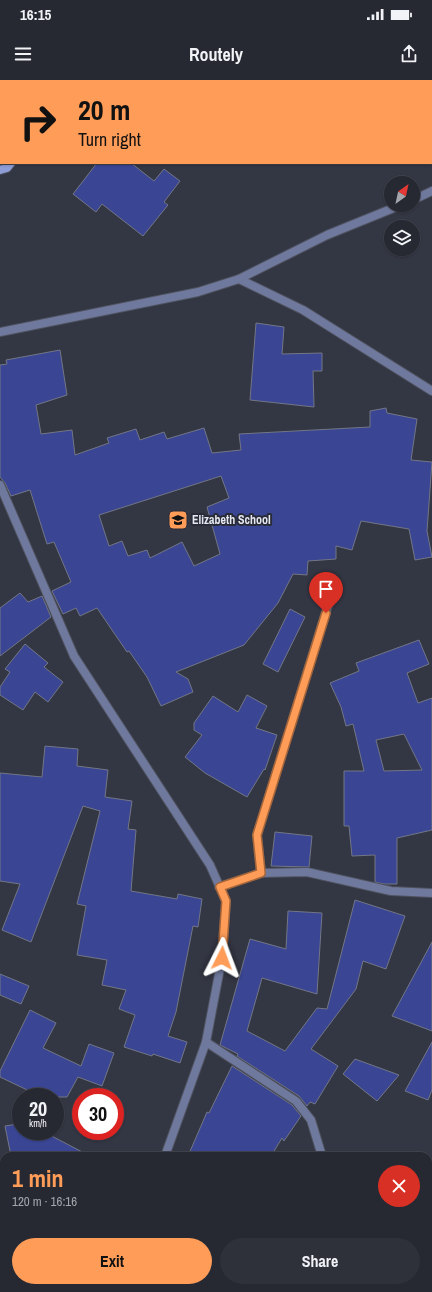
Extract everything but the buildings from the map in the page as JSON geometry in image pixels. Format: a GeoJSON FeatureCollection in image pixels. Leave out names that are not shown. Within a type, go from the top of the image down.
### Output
{"type":"FeatureCollection","features":[{"type":"Feature","properties":{"kind":"street"},"geometry":{"type":"LineString","coordinates":[[0,170],[7,168],[10,164]]}},
{"type":"Feature","properties":{"kind":"street"},"geometry":{"type":"LineString","coordinates":[[420,197],[432,191]]}},
{"type":"Feature","properties":{"kind":"street"},"geometry":{"type":"LineString","coordinates":[[0,332],[198,292],[239,279],[327,235],[384,212]]}},
{"type":"Feature","properties":{"kind":"street"},"geometry":{"type":"LineString","coordinates":[[239,279],[303,310],[432,392]]}},
{"type":"Feature","properties":{"kind":"street"},"geometry":{"type":"LineString","coordinates":[[0,485],[74,656],[210,865],[226,901],[222,958],[206,1042],[166,1152]]}},
{"type":"Feature","properties":{"kind":"street"},"geometry":{"type":"LineString","coordinates":[[261,873],[257,835],[330,598]]}},
{"type":"Feature","properties":{"kind":"street"},"geometry":{"type":"LineString","coordinates":[[220,887],[261,873],[307,872],[391,891],[432,893]]}},
{"type":"Feature","properties":{"kind":"street"},"geometry":{"type":"LineString","coordinates":[[206,1042],[296,1101],[311,1120],[321,1152]]}},
{"type":"Feature","properties":{"kind":"place","name":"Elizabeth School"},"geometry":{"type":"Point","coordinates":[178,520]}},
{"type":"Feature","properties":{"kind":"route"},"geometry":{"type":"LineString","coordinates":[[222,958],[226,901],[220,887],[261,873],[257,835],[326,613]]}}]}
